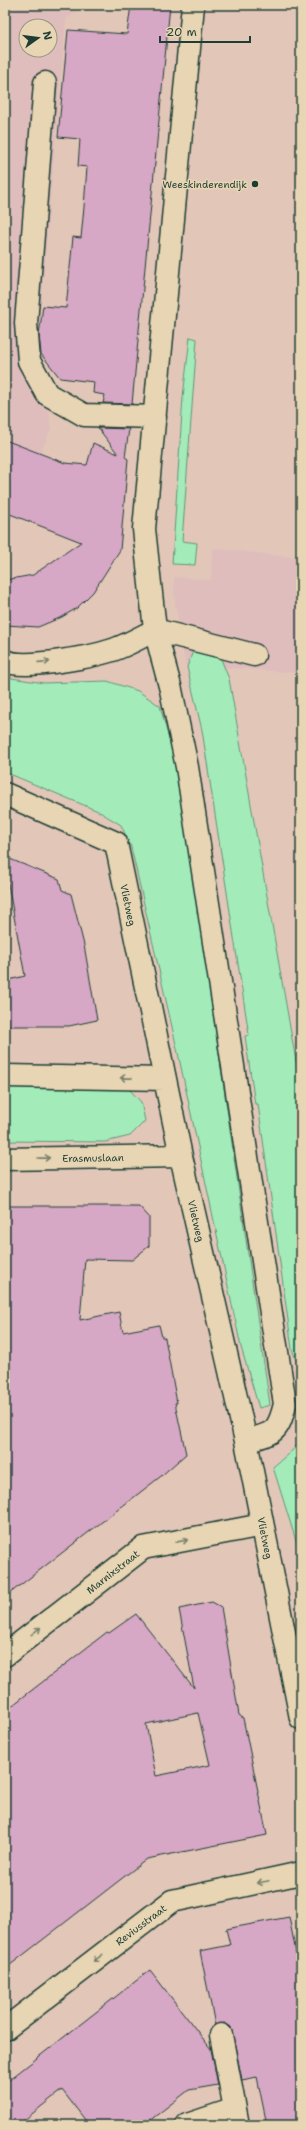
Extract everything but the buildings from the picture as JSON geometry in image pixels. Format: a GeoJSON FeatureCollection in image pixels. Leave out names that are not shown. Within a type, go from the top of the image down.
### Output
{"type":"FeatureCollection","features":[{"type":"Feature","properties":{"kind":"street"},"geometry":{"type":"LineString","coordinates":[[193,5],[144,529],[155,630],[171,690],[187,767],[285,1404],[280,1424],[267,1435],[246,1441]]}},
{"type":"Feature","properties":{"kind":"street"},"geometry":{"type":"LineString","coordinates":[[45,83],[26,323],[28,361],[47,394],[84,415],[155,417]]}},
{"type":"Feature","properties":{"kind":"street"},"geometry":{"type":"LineString","coordinates":[[5,661],[43,663],[78,658],[118,648],[155,630],[254,655]]}},
{"type":"Feature","properties":{"kind":"street","name":"Vlietweg"},"geometry":{"type":"LineString","coordinates":[[5,794],[116,843],[181,1156],[246,1441],[301,1718]]}},
{"type":"Feature","properties":{"kind":"street"},"geometry":{"type":"LineString","coordinates":[[5,1076],[165,1079]]}},
{"type":"Feature","properties":{"kind":"street","name":"Erasmuslaan"},"geometry":{"type":"LineString","coordinates":[[5,1159],[181,1156]]}},
{"type":"Feature","properties":{"kind":"street","name":"Marnixstraat"},"geometry":{"type":"LineString","coordinates":[[5,1655],[143,1548],[262,1525]]}},
{"type":"Feature","properties":{"kind":"street","name":"Reviusstraat"},"geometry":{"type":"LineString","coordinates":[[5,2030],[172,1901],[301,1873]]}},
{"type":"Feature","properties":{"kind":"street"},"geometry":{"type":"LineString","coordinates":[[187,2125],[236,2117],[221,2035]]}},
{"type":"Feature","properties":{"kind":"shaded area"},"geometry":{"type":"Polygon","coordinates":[[[5,5],[78,5],[78,10],[66,20],[38,339],[51,429],[5,533],[5,5]]]}},
{"type":"Feature","properties":{"kind":"shaded area"},"geometry":{"type":"Polygon","coordinates":[[[212,548],[301,558],[301,673],[185,665],[174,595],[174,577],[211,580],[212,548]]]}},
{"type":"Feature","properties":{"kind":"green space"},"geometry":{"type":"Polygon","coordinates":[[[190,337],[197,339],[182,541],[197,543],[195,565],[172,564],[183,397],[190,337]]]}},
{"type":"Feature","properties":{"kind":"green space"},"geometry":{"type":"Polygon","coordinates":[[[193,651],[221,659],[229,679],[301,1090],[301,1374],[292,1349],[258,1104],[255,1104],[245,1036],[249,1035],[202,730],[187,667],[193,651]]]}},
{"type":"Feature","properties":{"kind":"green space"},"geometry":{"type":"Polygon","coordinates":[[[5,677],[44,683],[107,681],[138,691],[160,706],[178,772],[270,1405],[259,1408],[241,1347],[178,1053],[131,847],[121,825],[98,811],[5,772],[5,677]]]}},
{"type":"Feature","properties":{"kind":"green space"},"geometry":{"type":"Polygon","coordinates":[[[5,1081],[128,1088],[141,1102],[145,1121],[130,1136],[105,1142],[5,1141],[5,1081]]]}},
{"type":"Feature","properties":{"kind":"green space"},"geometry":{"type":"Polygon","coordinates":[[[301,1436],[301,1567],[297,1544],[273,1467],[295,1448],[301,1436]]]}},
{"type":"Feature","properties":{"kind":"place","name":"Weeskinderendijk"},"geometry":{"type":"Point","coordinates":[255,184]}}]}
